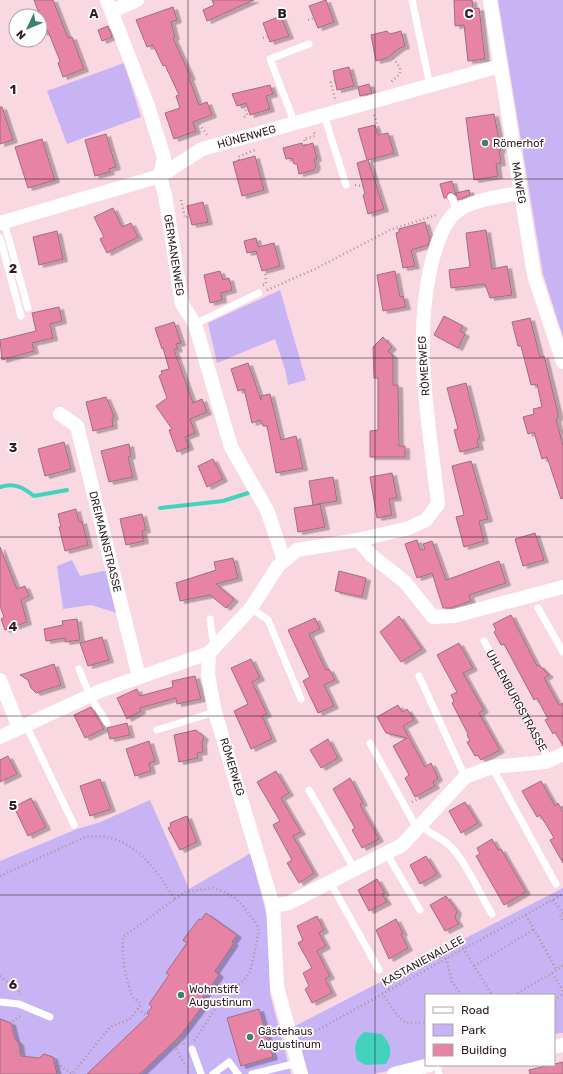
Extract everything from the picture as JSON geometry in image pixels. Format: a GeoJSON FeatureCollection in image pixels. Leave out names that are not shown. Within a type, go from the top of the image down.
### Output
{"type":"FeatureCollection","features":[{"type":"Feature","properties":{"kind":"street","name":"GERMANENWEG"},"geometry":{"type":"LineString","coordinates":[[137,0],[110,5],[148,106],[164,158],[160,176],[182,304],[195,324],[231,447],[267,510],[284,560]]}},
{"type":"Feature","properties":{"kind":"street","name":"MAIWEG"},"geometry":{"type":"LineString","coordinates":[[490,0],[534,275],[563,362]]}},
{"type":"Feature","properties":{"kind":"street","name":"HÜNENWEG"},"geometry":{"type":"LineString","coordinates":[[2,222],[160,176],[202,148],[296,124],[500,66]]}},
{"type":"Feature","properties":{"kind":"street"},"geometry":{"type":"LineString","coordinates":[[456,212],[471,202],[520,193]]}},
{"type":"Feature","properties":{"kind":"street","name":"RÖMERWEG"},"geometry":{"type":"LineString","coordinates":[[299,1068],[277,987],[273,906],[215,712],[208,675],[212,650],[251,608],[278,566],[297,550],[358,540],[409,528],[426,520],[438,504],[427,407],[422,325],[428,277],[439,237],[456,212]]}},
{"type":"Feature","properties":{"kind":"street","name":"DREIMANNSTRASSE"},"geometry":{"type":"LineString","coordinates":[[60,414],[77,426],[139,677]]}},
{"type":"Feature","properties":{"kind":"street"},"geometry":{"type":"LineString","coordinates":[[358,540],[371,555],[405,582],[433,617],[454,616],[563,587]]}},
{"type":"Feature","properties":{"kind":"street"},"geometry":{"type":"LineString","coordinates":[[0,737],[90,696],[212,650]]}},
{"type":"Feature","properties":{"kind":"street"},"geometry":{"type":"LineString","coordinates":[[0,680],[22,726]]}},
{"type":"Feature","properties":{"kind":"street","name":"UHLENBURGSTRASSE"},"geometry":{"type":"LineString","coordinates":[[273,906],[289,904],[402,845],[465,777],[492,767],[546,762],[563,754]]}},
{"type":"Feature","properties":{"kind":"street"},"geometry":{"type":"LineString","coordinates":[[394,1074],[425,1066]]}},
{"type":"Feature","properties":{"kind":"lane"},"geometry":{"type":"LineString","coordinates":[[412,0],[430,87]]}},
{"type":"Feature","properties":{"kind":"lane"},"geometry":{"type":"LineString","coordinates":[[296,124],[270,59],[309,44]]}},
{"type":"Feature","properties":{"kind":"lane"},"geometry":{"type":"LineString","coordinates":[[324,115],[349,185]]}},
{"type":"Feature","properties":{"kind":"lane"},"geometry":{"type":"LineString","coordinates":[[451,197],[456,212]]}},
{"type":"Feature","properties":{"kind":"lane"},"geometry":{"type":"LineString","coordinates":[[2,222],[28,308]]}},
{"type":"Feature","properties":{"kind":"lane"},"geometry":{"type":"LineString","coordinates":[[0,238],[21,316]]}},
{"type":"Feature","properties":{"kind":"lane"},"geometry":{"type":"LineString","coordinates":[[195,324],[258,291]]}},
{"type":"Feature","properties":{"kind":"lane"},"geometry":{"type":"LineString","coordinates":[[251,608],[268,620],[301,699]]}},
{"type":"Feature","properties":{"kind":"lane"},"geometry":{"type":"LineString","coordinates":[[538,608],[563,652]]}},
{"type":"Feature","properties":{"kind":"lane"},"geometry":{"type":"LineString","coordinates":[[210,619],[212,650]]}},
{"type":"Feature","properties":{"kind":"lane","name":"UHLENBURGSTRASSE"},"geometry":{"type":"LineString","coordinates":[[484,640],[544,752],[546,762]]}},
{"type":"Feature","properties":{"kind":"lane"},"geometry":{"type":"LineString","coordinates":[[79,669],[90,696],[107,723]]}},
{"type":"Feature","properties":{"kind":"lane"},"geometry":{"type":"LineString","coordinates":[[419,676],[465,777]]}},
{"type":"Feature","properties":{"kind":"lane"},"geometry":{"type":"LineString","coordinates":[[157,730],[215,712]]}},
{"type":"Feature","properties":{"kind":"lane"},"geometry":{"type":"LineString","coordinates":[[22,726],[74,825]]}},
{"type":"Feature","properties":{"kind":"lane"},"geometry":{"type":"LineString","coordinates":[[370,743],[405,807],[419,826],[439,837],[452,848],[492,914]]}},
{"type":"Feature","properties":{"kind":"lane"},"geometry":{"type":"LineString","coordinates":[[492,767],[556,884]]}},
{"type":"Feature","properties":{"kind":"lane"},"geometry":{"type":"LineString","coordinates":[[309,790],[355,870]]}},
{"type":"Feature","properties":{"kind":"lane"},"geometry":{"type":"LineString","coordinates":[[387,854],[420,910]]}},
{"type":"Feature","properties":{"kind":"lane"},"geometry":{"type":"LineString","coordinates":[[330,882],[379,970]]}},
{"type":"Feature","properties":{"kind":"lane"},"geometry":{"type":"LineString","coordinates":[[0,1002],[19,1004],[50,1018]]}},
{"type":"Feature","properties":{"kind":"lane"},"geometry":{"type":"LineString","coordinates":[[192,1049],[201,1074]]}},
{"type":"Feature","properties":{"kind":"lane"},"geometry":{"type":"LineString","coordinates":[[213,1074],[229,1062],[238,1074]]}},
{"type":"Feature","properties":{"kind":"lane"},"geometry":{"type":"LineString","coordinates":[[252,1074],[299,1068]]}},
{"type":"Feature","properties":{"kind":"path"},"geometry":{"type":"LineString","coordinates":[[308,20],[314,18]]}},
{"type":"Feature","properties":{"kind":"path"},"geometry":{"type":"LineString","coordinates":[[262,38],[268,36]]}},
{"type":"Feature","properties":{"kind":"path"},"geometry":{"type":"LineString","coordinates":[[390,55],[400,68],[400,74],[389,83],[392,97]]}},
{"type":"Feature","properties":{"kind":"path"},"geometry":{"type":"LineString","coordinates":[[335,81],[331,82],[339,111]]}},
{"type":"Feature","properties":{"kind":"path"},"geometry":{"type":"LineString","coordinates":[[370,103],[381,134]]}},
{"type":"Feature","properties":{"kind":"path"},"geometry":{"type":"LineString","coordinates":[[244,117],[247,115],[245,106],[247,106]]}},
{"type":"Feature","properties":{"kind":"path"},"geometry":{"type":"LineString","coordinates":[[197,121],[208,136]]}},
{"type":"Feature","properties":{"kind":"path"},"geometry":{"type":"LineString","coordinates":[[239,160],[238,157],[260,148]]}},
{"type":"Feature","properties":{"kind":"path"},"geometry":{"type":"LineString","coordinates":[[349,185],[357,184],[363,186],[367,194]]}},
{"type":"Feature","properties":{"kind":"path"},"geometry":{"type":"LineString","coordinates":[[258,291],[315,269],[390,230],[433,216],[456,212]]}},
{"type":"Feature","properties":{"kind":"path"},"geometry":{"type":"LineString","coordinates":[[258,291],[266,284],[265,270]]}},
{"type":"Feature","properties":{"kind":"path"},"geometry":{"type":"LineString","coordinates":[[405,807],[437,789]]}},
{"type":"Feature","properties":{"kind":"path"},"geometry":{"type":"LineString","coordinates":[[0,876],[85,837],[100,835],[129,846],[146,858],[175,899]]}},
{"type":"Feature","properties":{"kind":"path"},"geometry":{"type":"LineString","coordinates":[[54,1062],[72,1074],[110,1027],[130,1019],[141,1004],[133,998],[123,963],[121,950],[123,937],[185,892],[213,888],[227,893],[243,906],[256,923],[259,931],[250,972],[246,978],[220,1000],[195,1039],[192,1049]]}},
{"type":"Feature","properties":{"kind":"path","name":"KASTANIENALLEE"},"geometry":{"type":"LineString","coordinates":[[292,1044],[563,894]]}},
{"type":"Feature","properties":{"kind":"path"},"geometry":{"type":"LineString","coordinates":[[553,900],[563,913],[560,915],[563,920]]}},
{"type":"Feature","properties":{"kind":"path"},"geometry":{"type":"LineString","coordinates":[[526,915],[556,969]]}},
{"type":"Feature","properties":{"kind":"path"},"geometry":{"type":"LineString","coordinates":[[474,966],[533,930]]}},
{"type":"Feature","properties":{"kind":"path"},"geometry":{"type":"LineString","coordinates":[[463,948],[491,994]]}},
{"type":"Feature","properties":{"kind":"path"},"geometry":{"type":"LineString","coordinates":[[446,958],[452,982],[461,994]]}},
{"type":"Feature","properties":{"kind":"path"},"geometry":{"type":"LineString","coordinates":[[516,994],[563,965]]}},
{"type":"Feature","properties":{"kind":"path"},"geometry":{"type":"LineString","coordinates":[[552,973],[563,991]]}},
{"type":"Feature","properties":{"kind":"path"},"geometry":{"type":"LineString","coordinates":[[0,976],[20,992],[18,1010],[20,1015],[12,1023],[19,1060],[24,1063]]}},
{"type":"Feature","properties":{"kind":"path"},"geometry":{"type":"LineString","coordinates":[[382,993],[397,1015],[406,1023],[425,1023]]}},
{"type":"Feature","properties":{"kind":"path"},"geometry":{"type":"LineString","coordinates":[[138,1009],[149,1017]]}},
{"type":"Feature","properties":{"kind":"path"},"geometry":{"type":"LineString","coordinates":[[178,1038],[174,1047],[187,1067]]}},
{"type":"Feature","properties":{"kind":"path"},"geometry":{"type":"LineString","coordinates":[[21,1054],[38,1059]]}},
{"type":"Feature","properties":{"kind":"green space"},"geometry":{"type":"Polygon","coordinates":[[[498,0],[563,0],[563,337],[543,274],[498,0]]]}},
{"type":"Feature","properties":{"kind":"green space"},"geometry":{"type":"Polygon","coordinates":[[[124,63],[141,117],[67,144],[47,91],[124,63]]]}},
{"type":"Feature","properties":{"kind":"green space"},"geometry":{"type":"Polygon","coordinates":[[[280,290],[306,380],[288,385],[285,369],[275,339],[217,363],[208,323],[280,290]]]}},
{"type":"Feature","properties":{"kind":"green space"},"geometry":{"type":"Polygon","coordinates":[[[72,560],[80,576],[108,570],[117,613],[91,605],[63,609],[57,566],[72,560]]]}},
{"type":"Feature","properties":{"kind":"green space"},"geometry":{"type":"Polygon","coordinates":[[[150,800],[189,889],[251,853],[268,921],[270,994],[291,1074],[0,1074],[0,861],[77,829],[98,823],[150,800]]]}},
{"type":"Feature","properties":{"kind":"green space"},"geometry":{"type":"Polygon","coordinates":[[[563,888],[563,1033],[555,1034],[555,994],[425,994],[425,1063],[373,1074],[308,1074],[293,1027],[563,888]]]}},
{"type":"Feature","properties":{"kind":"shaded area"},"geometry":{"type":"Polygon","coordinates":[[[364,1032],[382,1034],[385,1038],[390,1048],[390,1055],[386,1064],[366,1065],[357,1060],[355,1052],[356,1044],[358,1038],[364,1032]]]}},
{"type":"Feature","properties":{"kind":"building"},"geometry":{"type":"Polygon","coordinates":[[[34,0],[53,0],[68,38],[72,37],[84,69],[63,77],[58,63],[60,61],[48,31],[48,8],[37,8],[34,0]]]}},
{"type":"Feature","properties":{"kind":"building"},"geometry":{"type":"Polygon","coordinates":[[[212,0],[254,0],[207,21],[203,10],[214,5],[212,0]]]}},
{"type":"Feature","properties":{"kind":"building"},"geometry":{"type":"Polygon","coordinates":[[[326,0],[334,22],[318,28],[309,6],[326,0]]]}},
{"type":"Feature","properties":{"kind":"building"},"geometry":{"type":"Polygon","coordinates":[[[454,0],[472,0],[473,9],[479,8],[485,59],[468,61],[464,25],[455,26],[454,0]]]}},
{"type":"Feature","properties":{"kind":"building"},"geometry":{"type":"Polygon","coordinates":[[[173,7],[177,20],[171,22],[175,37],[173,38],[191,77],[189,78],[199,105],[207,102],[212,115],[193,122],[196,131],[174,139],[165,113],[180,108],[176,96],[179,95],[165,65],[163,66],[153,45],[147,47],[136,20],[173,7]]]}},
{"type":"Feature","properties":{"kind":"building"},"geometry":{"type":"Polygon","coordinates":[[[281,16],[289,36],[270,42],[263,23],[281,16]]]}},
{"type":"Feature","properties":{"kind":"building"},"geometry":{"type":"Polygon","coordinates":[[[108,26],[112,37],[102,41],[98,30],[108,26]]]}},
{"type":"Feature","properties":{"kind":"building"},"geometry":{"type":"Polygon","coordinates":[[[387,31],[390,34],[401,31],[405,46],[387,58],[376,61],[371,35],[387,31]]]}},
{"type":"Feature","properties":{"kind":"building"},"geometry":{"type":"Polygon","coordinates":[[[349,67],[354,86],[337,90],[333,71],[349,67]]]}},
{"type":"Feature","properties":{"kind":"building"},"geometry":{"type":"Polygon","coordinates":[[[369,84],[372,93],[360,96],[358,87],[369,84]]]}},
{"type":"Feature","properties":{"kind":"building"},"geometry":{"type":"Polygon","coordinates":[[[270,85],[273,94],[266,96],[270,109],[250,115],[246,103],[237,106],[232,94],[270,85]]]}},
{"type":"Feature","properties":{"kind":"building"},"geometry":{"type":"Polygon","coordinates":[[[0,107],[2,107],[13,140],[0,144],[0,107]]]}},
{"type":"Feature","properties":{"kind":"building","name":"Römerhof"},"geometry":{"type":"Polygon","coordinates":[[[494,114],[501,150],[499,150],[501,163],[496,164],[498,176],[474,180],[466,118],[494,114]]]}},
{"type":"Feature","properties":{"kind":"building"},"geometry":{"type":"Polygon","coordinates":[[[375,125],[378,135],[388,133],[394,153],[368,160],[384,209],[368,214],[363,195],[365,194],[357,163],[367,160],[358,129],[375,125]]]}},
{"type":"Feature","properties":{"kind":"building"},"geometry":{"type":"Polygon","coordinates":[[[106,134],[116,167],[109,169],[110,172],[95,176],[85,140],[106,134]]]}},
{"type":"Feature","properties":{"kind":"building"},"geometry":{"type":"Polygon","coordinates":[[[42,139],[55,180],[28,188],[15,147],[42,139]]]}},
{"type":"Feature","properties":{"kind":"building"},"geometry":{"type":"Polygon","coordinates":[[[302,143],[303,146],[313,143],[317,159],[314,159],[316,166],[314,170],[299,174],[297,164],[294,164],[292,158],[286,159],[283,148],[302,143]]]}},
{"type":"Feature","properties":{"kind":"building"},"geometry":{"type":"Polygon","coordinates":[[[255,156],[264,190],[242,196],[233,162],[255,156]]]}},
{"type":"Feature","properties":{"kind":"building"},"geometry":{"type":"Polygon","coordinates":[[[452,181],[456,195],[449,192],[446,198],[444,198],[440,184],[452,181]]]}},
{"type":"Feature","properties":{"kind":"building"},"geometry":{"type":"Polygon","coordinates":[[[469,190],[470,195],[458,200],[456,193],[469,190]]]}},
{"type":"Feature","properties":{"kind":"building"},"geometry":{"type":"Polygon","coordinates":[[[203,202],[208,222],[192,225],[187,206],[203,202]]]}},
{"type":"Feature","properties":{"kind":"building"},"geometry":{"type":"Polygon","coordinates":[[[113,208],[122,227],[131,223],[138,237],[107,253],[100,239],[104,237],[94,217],[113,208]]]}},
{"type":"Feature","properties":{"kind":"building"},"geometry":{"type":"Polygon","coordinates":[[[425,222],[430,239],[428,245],[411,250],[415,266],[403,268],[396,233],[399,232],[399,229],[425,222]]]}},
{"type":"Feature","properties":{"kind":"building"},"geometry":{"type":"Polygon","coordinates":[[[486,230],[492,269],[507,266],[512,295],[490,298],[485,284],[451,288],[449,270],[470,267],[466,233],[486,230]]]}},
{"type":"Feature","properties":{"kind":"building"},"geometry":{"type":"Polygon","coordinates":[[[57,231],[63,259],[39,265],[33,237],[57,231]]]}},
{"type":"Feature","properties":{"kind":"building"},"geometry":{"type":"Polygon","coordinates":[[[256,238],[258,247],[274,243],[280,266],[262,271],[256,251],[247,253],[244,241],[256,238]]]}},
{"type":"Feature","properties":{"kind":"building"},"geometry":{"type":"Polygon","coordinates":[[[220,271],[223,280],[229,278],[232,290],[221,293],[222,300],[210,303],[204,275],[220,271]]]}},
{"type":"Feature","properties":{"kind":"building"},"geometry":{"type":"Polygon","coordinates":[[[395,271],[400,297],[403,296],[406,307],[383,311],[377,275],[395,271]]]}},
{"type":"Feature","properties":{"kind":"building"},"geometry":{"type":"Polygon","coordinates":[[[59,307],[62,321],[50,324],[53,338],[32,343],[34,351],[2,360],[0,340],[36,331],[32,313],[59,307]]]}},
{"type":"Feature","properties":{"kind":"building"},"geometry":{"type":"Polygon","coordinates":[[[444,316],[463,326],[460,331],[465,334],[458,348],[434,335],[444,316]]]}},
{"type":"Feature","properties":{"kind":"building"},"geometry":{"type":"Polygon","coordinates":[[[530,318],[540,357],[544,356],[558,413],[558,418],[556,419],[563,446],[563,498],[561,499],[547,457],[542,459],[534,432],[528,434],[523,417],[534,414],[533,409],[542,407],[537,384],[531,385],[521,346],[518,346],[512,322],[530,318]]]}},
{"type":"Feature","properties":{"kind":"building"},"geometry":{"type":"Polygon","coordinates":[[[174,322],[181,343],[176,344],[178,349],[174,350],[193,403],[202,399],[207,412],[190,419],[195,433],[185,437],[189,447],[177,452],[169,430],[172,429],[156,406],[167,398],[159,376],[162,374],[161,371],[169,369],[155,328],[174,322]]]}},
{"type":"Feature","properties":{"kind":"building"},"geometry":{"type":"Polygon","coordinates":[[[383,337],[392,347],[388,351],[393,356],[393,385],[398,385],[399,446],[405,446],[405,457],[370,457],[370,431],[378,430],[378,378],[374,378],[373,347],[383,337]]]}},
{"type":"Feature","properties":{"kind":"building"},"geometry":{"type":"Polygon","coordinates":[[[248,363],[261,400],[261,396],[270,394],[281,440],[296,436],[303,468],[276,473],[267,426],[263,426],[260,420],[252,423],[244,389],[238,391],[231,369],[248,363]]]}},
{"type":"Feature","properties":{"kind":"building"},"geometry":{"type":"Polygon","coordinates":[[[466,383],[480,438],[477,439],[479,447],[460,452],[454,430],[458,429],[447,388],[466,383]]]}},
{"type":"Feature","properties":{"kind":"building"},"geometry":{"type":"Polygon","coordinates":[[[106,397],[114,417],[112,418],[113,426],[93,431],[86,402],[106,397]]]}},
{"type":"Feature","properties":{"kind":"building"},"geometry":{"type":"Polygon","coordinates":[[[64,442],[71,469],[45,476],[38,449],[64,442]]]}},
{"type":"Feature","properties":{"kind":"building"},"geometry":{"type":"Polygon","coordinates":[[[129,444],[131,456],[128,457],[133,477],[109,482],[101,451],[129,444]]]}},
{"type":"Feature","properties":{"kind":"building"},"geometry":{"type":"Polygon","coordinates":[[[213,459],[223,479],[207,487],[198,466],[213,459]]]}},
{"type":"Feature","properties":{"kind":"building"},"geometry":{"type":"Polygon","coordinates":[[[471,461],[488,519],[479,521],[484,541],[464,547],[456,517],[464,515],[452,466],[471,461]]]}},
{"type":"Feature","properties":{"kind":"building"},"geometry":{"type":"Polygon","coordinates":[[[392,473],[397,498],[389,499],[392,515],[377,518],[370,477],[392,473]]]}},
{"type":"Feature","properties":{"kind":"building"},"geometry":{"type":"Polygon","coordinates":[[[333,477],[337,501],[313,505],[309,481],[333,477]]]}},
{"type":"Feature","properties":{"kind":"building"},"geometry":{"type":"Polygon","coordinates":[[[320,504],[325,527],[298,532],[294,508],[320,504]]]}},
{"type":"Feature","properties":{"kind":"building"},"geometry":{"type":"Polygon","coordinates":[[[76,509],[79,522],[82,521],[88,545],[65,551],[59,527],[61,527],[58,514],[76,509]]]}},
{"type":"Feature","properties":{"kind":"building"},"geometry":{"type":"Polygon","coordinates":[[[142,514],[146,530],[142,531],[144,541],[126,545],[120,519],[142,514]]]}},
{"type":"Feature","properties":{"kind":"building"},"geometry":{"type":"Polygon","coordinates":[[[535,533],[544,560],[523,566],[515,539],[535,533]]]}},
{"type":"Feature","properties":{"kind":"building"},"geometry":{"type":"Polygon","coordinates":[[[417,540],[420,550],[425,549],[423,544],[432,541],[446,580],[499,561],[506,583],[469,595],[471,601],[451,608],[443,608],[432,573],[417,578],[405,544],[417,540]]]}},
{"type":"Feature","properties":{"kind":"building"},"geometry":{"type":"Polygon","coordinates":[[[0,547],[17,589],[25,586],[29,596],[21,600],[27,622],[5,630],[1,619],[4,617],[0,606],[0,547]]]}},
{"type":"Feature","properties":{"kind":"building"},"geometry":{"type":"Polygon","coordinates":[[[233,558],[238,578],[216,584],[234,599],[226,608],[210,595],[180,601],[176,583],[216,570],[214,562],[233,558]]]}},
{"type":"Feature","properties":{"kind":"building"},"geometry":{"type":"Polygon","coordinates":[[[339,571],[366,578],[362,597],[335,591],[339,571]]]}},
{"type":"Feature","properties":{"kind":"building"},"geometry":{"type":"Polygon","coordinates":[[[511,615],[537,666],[539,665],[549,675],[544,678],[559,705],[563,703],[563,746],[555,732],[553,734],[545,720],[548,719],[537,698],[534,700],[504,644],[501,645],[494,632],[496,630],[493,624],[511,615]]]}},
{"type":"Feature","properties":{"kind":"building"},"geometry":{"type":"Polygon","coordinates":[[[399,616],[422,649],[401,662],[380,632],[399,616]]]}},
{"type":"Feature","properties":{"kind":"building"},"geometry":{"type":"Polygon","coordinates":[[[315,618],[320,629],[309,634],[326,670],[329,669],[335,680],[324,685],[334,706],[318,713],[303,681],[310,677],[288,630],[315,618]]]}},
{"type":"Feature","properties":{"kind":"building"},"geometry":{"type":"Polygon","coordinates":[[[77,619],[80,640],[65,642],[65,638],[46,641],[44,629],[63,625],[62,621],[77,619]]]}},
{"type":"Feature","properties":{"kind":"building"},"geometry":{"type":"Polygon","coordinates":[[[102,637],[109,660],[88,666],[80,643],[102,637]]]}},
{"type":"Feature","properties":{"kind":"building"},"geometry":{"type":"Polygon","coordinates":[[[459,643],[473,668],[463,673],[484,710],[479,713],[500,750],[481,760],[478,755],[475,756],[467,742],[470,741],[467,735],[468,734],[452,703],[454,701],[451,695],[457,692],[437,655],[459,643]]]}},
{"type":"Feature","properties":{"kind":"building"},"geometry":{"type":"Polygon","coordinates":[[[251,659],[260,678],[252,682],[267,714],[262,716],[272,739],[251,749],[234,711],[248,704],[231,668],[251,659]]]}},
{"type":"Feature","properties":{"kind":"building"},"geometry":{"type":"Polygon","coordinates":[[[54,664],[61,685],[36,693],[31,688],[28,680],[20,675],[54,664]]]}},
{"type":"Feature","properties":{"kind":"building"},"geometry":{"type":"Polygon","coordinates":[[[195,676],[201,699],[177,704],[176,698],[140,708],[141,711],[127,719],[117,698],[137,689],[140,696],[173,687],[172,681],[195,676]]]}},
{"type":"Feature","properties":{"kind":"building"},"geometry":{"type":"Polygon","coordinates":[[[398,705],[402,712],[407,709],[414,720],[403,726],[425,767],[431,763],[438,778],[433,782],[435,786],[415,797],[405,778],[409,775],[393,746],[407,738],[386,733],[377,717],[398,705]]]}},
{"type":"Feature","properties":{"kind":"building"},"geometry":{"type":"Polygon","coordinates":[[[91,707],[104,729],[85,738],[74,715],[91,707]]]}},
{"type":"Feature","properties":{"kind":"building"},"geometry":{"type":"Polygon","coordinates":[[[127,723],[130,735],[110,739],[107,728],[127,723]]]}},
{"type":"Feature","properties":{"kind":"building"},"geometry":{"type":"Polygon","coordinates":[[[196,730],[204,737],[202,743],[203,752],[197,753],[198,758],[179,762],[174,735],[196,730]]]}},
{"type":"Feature","properties":{"kind":"building"},"geometry":{"type":"Polygon","coordinates":[[[328,739],[338,758],[321,768],[310,750],[328,739]]]}},
{"type":"Feature","properties":{"kind":"building"},"geometry":{"type":"Polygon","coordinates":[[[149,741],[155,761],[149,763],[151,771],[135,776],[126,749],[149,741]]]}},
{"type":"Feature","properties":{"kind":"building"},"geometry":{"type":"Polygon","coordinates":[[[8,756],[17,774],[0,782],[0,760],[8,756]]]}},
{"type":"Feature","properties":{"kind":"building"},"geometry":{"type":"Polygon","coordinates":[[[276,771],[289,793],[281,798],[301,832],[293,836],[314,873],[299,883],[287,863],[292,860],[273,825],[280,821],[257,782],[276,771]]]}},
{"type":"Feature","properties":{"kind":"building"},"geometry":{"type":"Polygon","coordinates":[[[350,778],[363,803],[360,805],[379,839],[362,848],[352,830],[355,828],[333,789],[350,778]]]}},
{"type":"Feature","properties":{"kind":"building"},"geometry":{"type":"Polygon","coordinates":[[[100,779],[111,809],[90,816],[80,786],[100,779]]]}},
{"type":"Feature","properties":{"kind":"building"},"geometry":{"type":"Polygon","coordinates":[[[541,781],[555,806],[558,803],[563,812],[563,863],[550,840],[554,838],[540,815],[537,817],[522,791],[541,781]]]}},
{"type":"Feature","properties":{"kind":"building"},"geometry":{"type":"Polygon","coordinates":[[[31,798],[46,827],[28,836],[14,807],[31,798]]]}},
{"type":"Feature","properties":{"kind":"building"},"geometry":{"type":"Polygon","coordinates":[[[465,802],[478,823],[461,833],[449,811],[465,802]]]}},
{"type":"Feature","properties":{"kind":"building"},"geometry":{"type":"Polygon","coordinates":[[[187,816],[197,842],[180,850],[168,828],[171,826],[170,823],[187,816]]]}},
{"type":"Feature","properties":{"kind":"building"},"geometry":{"type":"Polygon","coordinates":[[[492,839],[498,850],[501,849],[526,892],[504,905],[476,856],[480,854],[477,848],[492,839]]]}},
{"type":"Feature","properties":{"kind":"building"},"geometry":{"type":"Polygon","coordinates":[[[426,856],[437,874],[420,884],[410,865],[426,856]]]}},
{"type":"Feature","properties":{"kind":"building"},"geometry":{"type":"Polygon","coordinates":[[[377,879],[385,893],[382,894],[387,902],[369,911],[358,890],[377,879]]]}},
{"type":"Feature","properties":{"kind":"building"},"geometry":{"type":"Polygon","coordinates":[[[446,896],[457,911],[455,918],[459,924],[445,931],[430,905],[446,896]]]}},
{"type":"Feature","properties":{"kind":"building","name":"Wohnstift Augustinum"},"geometry":{"type":"Polygon","coordinates":[[[206,913],[237,935],[232,942],[234,943],[215,971],[219,975],[198,1004],[201,1008],[180,1036],[140,1074],[87,1074],[149,1015],[147,1013],[152,1007],[149,1004],[169,975],[166,973],[187,943],[183,940],[199,919],[201,920],[206,913]]]}},
{"type":"Feature","properties":{"kind":"building"},"geometry":{"type":"Polygon","coordinates":[[[317,916],[324,930],[319,933],[326,946],[317,951],[330,976],[325,979],[332,993],[312,1003],[305,989],[309,986],[303,973],[312,968],[298,943],[303,940],[297,926],[317,916]]]}},
{"type":"Feature","properties":{"kind":"building"},"geometry":{"type":"Polygon","coordinates":[[[396,919],[408,948],[389,959],[376,930],[396,919]]]}},
{"type":"Feature","properties":{"kind":"building","name":"Gästehaus Augustinum"},"geometry":{"type":"Polygon","coordinates":[[[259,1009],[273,1057],[241,1066],[227,1018],[259,1009]]]}},
{"type":"Feature","properties":{"kind":"building"},"geometry":{"type":"Polygon","coordinates":[[[0,1019],[11,1023],[15,1039],[19,1043],[21,1056],[39,1058],[44,1054],[53,1057],[57,1074],[0,1074],[0,1019]]]}},
{"type":"Feature","properties":{"kind":"building"},"geometry":{"type":"Polygon","coordinates":[[[563,1062],[563,1074],[530,1074],[529,1070],[546,1066],[555,1066],[555,1064],[563,1062]]]}},
{"type":"Feature","properties":{"kind":"waterway"},"geometry":{"type":"LineString","coordinates":[[0,487],[10,485],[18,487],[34,496],[67,490]]}},
{"type":"Feature","properties":{"kind":"waterway"},"geometry":{"type":"LineString","coordinates":[[160,508],[223,501],[248,493]]}},
{"type":"Feature","properties":{"kind":"place","name":"Römerhof"},"geometry":{"type":"Point","coordinates":[485,143]}},
{"type":"Feature","properties":{"kind":"place","name":"Wohnstift Augustinum"},"geometry":{"type":"Point","coordinates":[181,995]}},
{"type":"Feature","properties":{"kind":"place","name":"Gästehaus Augustinum"},"geometry":{"type":"Point","coordinates":[250,1037]}}]}
